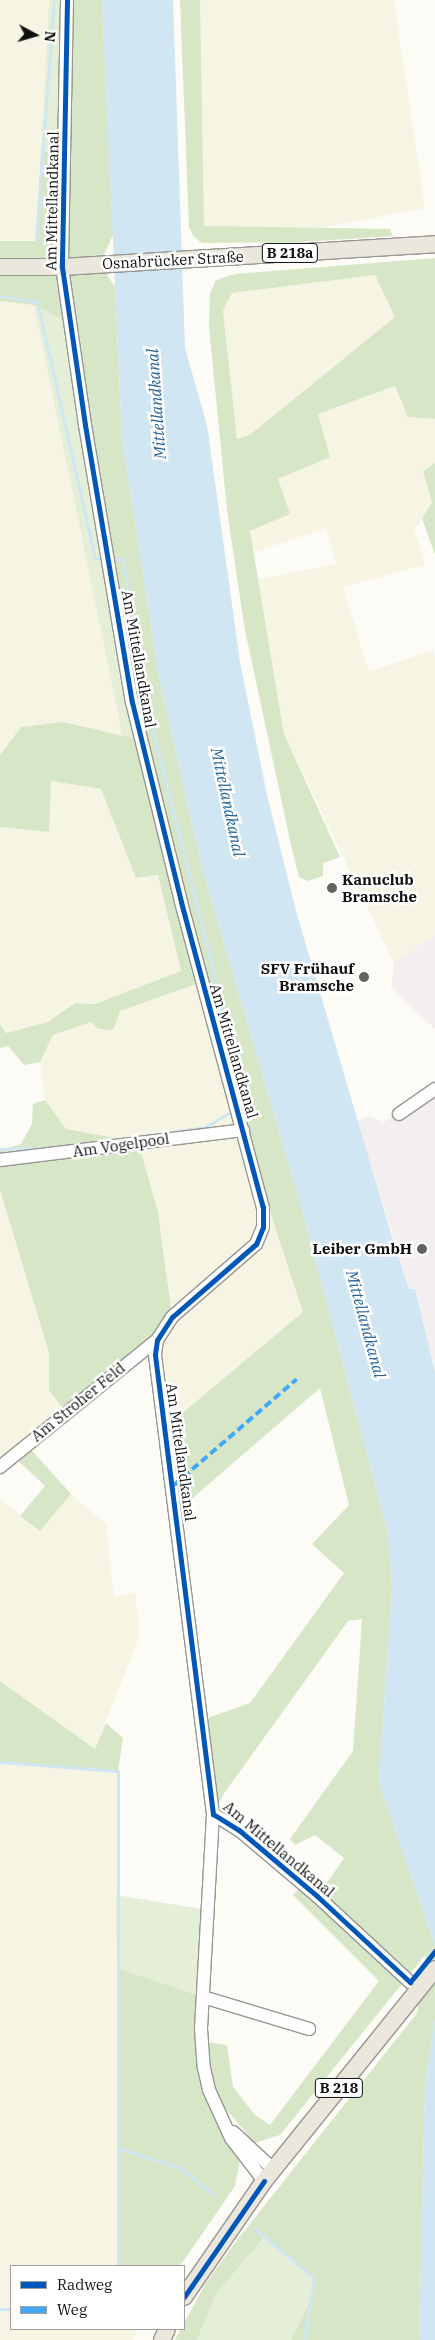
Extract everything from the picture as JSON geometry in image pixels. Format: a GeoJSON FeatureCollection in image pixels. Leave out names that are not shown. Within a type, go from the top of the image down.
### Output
{"type":"FeatureCollection","features":[{"type":"Feature","properties":{"kind":"main road","name":"Osnabrücker Straße"},"geometry":{"type":"LineString","coordinates":[[0,267],[188,260],[435,244]]}},
{"type":"Feature","properties":{"kind":"main road","name":"B 218"},"geometry":{"type":"LineString","coordinates":[[185,2295],[269,2175],[412,1988],[435,1969]]}},
{"type":"Feature","properties":{"kind":"street","name":"Am Mittellandkanal"},"geometry":{"type":"LineString","coordinates":[[67,0],[62,266],[132,702],[181,902],[263,1207],[263,1227],[256,1244],[172,1317],[157,1340],[155,1356],[214,1814],[203,1997],[204,2068],[223,2122],[269,2175]]}},
{"type":"Feature","properties":{"kind":"street"},"geometry":{"type":"LineString","coordinates":[[399,1114],[435,1089]]}},
{"type":"Feature","properties":{"kind":"street","name":"Am Vogelpool"},"geometry":{"type":"LineString","coordinates":[[0,1160],[243,1130]]}},
{"type":"Feature","properties":{"kind":"street","name":"Am Stroher Feld"},"geometry":{"type":"LineString","coordinates":[[0,1467],[157,1340]]}},
{"type":"Feature","properties":{"kind":"street","name":"Am Mittellandkanal"},"geometry":{"type":"LineString","coordinates":[[214,1814],[239,1830],[318,1896],[412,1988]]}},
{"type":"Feature","properties":{"kind":"street"},"geometry":{"type":"LineString","coordinates":[[203,1997],[309,2028]]}},
{"type":"Feature","properties":{"kind":"shaded area"},"geometry":{"type":"Polygon","coordinates":[[[435,935],[435,1029],[391,988],[394,963],[435,935]]]}},
{"type":"Feature","properties":{"kind":"shaded area"},"geometry":{"type":"Polygon","coordinates":[[[435,1089],[435,1372],[415,1289],[409,1289],[357,1120],[369,1116],[384,1122],[435,1089]]]}},
{"type":"Feature","properties":{"kind":"green space"},"geometry":{"type":"Polygon","coordinates":[[[0,0],[49,0],[36,241],[0,241],[0,0]]]}},
{"type":"Feature","properties":{"kind":"green space"},"geometry":{"type":"Polygon","coordinates":[[[49,0],[67,0],[65,157],[41,150],[49,0]]]}},
{"type":"Feature","properties":{"kind":"green space"},"geometry":{"type":"Polygon","coordinates":[[[67,0],[102,0],[113,235],[100,264],[115,287],[122,438],[160,682],[203,871],[302,1210],[387,1529],[392,1585],[379,1783],[435,1945],[435,2019],[425,2084],[419,2340],[291,2340],[313,2294],[314,2278],[264,2237],[216,2294],[197,2340],[175,2340],[180,2330],[185,2330],[185,2322],[206,2283],[234,2244],[417,2013],[426,1954],[280,2135],[255,2143],[210,2091],[215,2120],[240,2160],[235,2186],[181,2265],[118,2265],[117,1968],[203,1997],[202,2041],[227,2045],[233,2087],[255,2115],[270,2125],[379,1981],[293,1895],[303,1884],[318,1896],[344,1858],[315,1835],[295,1845],[290,1839],[353,1751],[362,1619],[348,1621],[225,1792],[213,1814],[202,1720],[250,1703],[344,1573],[312,1544],[349,1505],[320,1388],[180,1509],[168,1425],[303,1312],[243,1130],[202,982],[120,1011],[113,1030],[98,1029],[91,1022],[53,1035],[40,1062],[24,1065],[8,1046],[0,1048],[0,1024],[6,1033],[48,1022],[75,1003],[95,1004],[181,971],[158,875],[136,878],[101,789],[51,781],[49,832],[0,827],[0,755],[21,727],[63,722],[141,740],[70,323],[34,305],[0,301],[0,241],[36,241],[41,150],[64,157],[67,0]]]}},
{"type":"Feature","properties":{"kind":"green space"},"geometry":{"type":"Polygon","coordinates":[[[180,0],[200,0],[204,226],[390,229],[393,236],[301,242],[202,243],[194,237],[189,227],[180,0]]]}},
{"type":"Feature","properties":{"kind":"green space"},"geometry":{"type":"Polygon","coordinates":[[[200,0],[394,0],[425,208],[311,230],[204,226],[200,0]]]}},
{"type":"Feature","properties":{"kind":"green space"},"geometry":{"type":"Polygon","coordinates":[[[435,258],[435,419],[408,417],[395,386],[318,414],[330,457],[278,479],[290,514],[250,531],[284,734],[340,857],[323,863],[323,876],[308,881],[299,877],[292,850],[245,630],[227,510],[209,326],[210,294],[216,280],[235,274],[435,258]],[[375,275],[232,293],[223,311],[237,439],[251,434],[395,317],[375,275]]]}},
{"type":"Feature","properties":{"kind":"green space"},"geometry":{"type":"Polygon","coordinates":[[[375,275],[395,317],[251,434],[237,439],[223,311],[232,293],[375,275]]]}},
{"type":"Feature","properties":{"kind":"green space"},"geometry":{"type":"Polygon","coordinates":[[[0,301],[34,305],[123,738],[63,722],[21,727],[0,755],[0,301]]]}},
{"type":"Feature","properties":{"kind":"green space"},"geometry":{"type":"Polygon","coordinates":[[[34,305],[70,323],[141,740],[123,738],[34,305]]]}},
{"type":"Feature","properties":{"kind":"green space"},"geometry":{"type":"Polygon","coordinates":[[[395,386],[408,417],[435,419],[435,463],[423,471],[432,503],[414,531],[425,565],[343,587],[369,672],[432,650],[435,657],[435,935],[394,963],[284,734],[258,579],[336,564],[326,528],[254,552],[250,531],[290,514],[277,479],[318,414],[395,386]]]}},
{"type":"Feature","properties":{"kind":"green space"},"geometry":{"type":"Polygon","coordinates":[[[435,463],[435,555],[422,518],[432,503],[423,471],[435,463]]]}},
{"type":"Feature","properties":{"kind":"green space"},"geometry":{"type":"Polygon","coordinates":[[[51,781],[101,789],[136,878],[158,875],[181,972],[95,1004],[75,1003],[48,1022],[6,1033],[0,1024],[0,827],[49,832],[51,781]]]}},
{"type":"Feature","properties":{"kind":"green space"},"geometry":{"type":"Polygon","coordinates":[[[202,981],[243,1130],[303,1312],[168,1425],[158,1327],[172,1315],[158,1212],[138,1142],[65,1129],[45,1100],[40,1062],[53,1035],[202,981]]]}},
{"type":"Feature","properties":{"kind":"green space"},"geometry":{"type":"Polygon","coordinates":[[[45,1100],[66,1129],[138,1142],[158,1212],[172,1315],[160,1343],[64,1410],[49,1390],[49,1353],[0,1190],[0,1150],[21,1144],[32,1124],[33,1104],[45,1100]]]}},
{"type":"Feature","properties":{"kind":"green space"},"geometry":{"type":"Polygon","coordinates":[[[0,1190],[49,1353],[49,1390],[64,1410],[0,1467],[0,1190]]]}},
{"type":"Feature","properties":{"kind":"green space"},"geometry":{"type":"Polygon","coordinates":[[[26,1444],[71,1494],[40,1531],[20,1516],[45,1486],[13,1456],[26,1444]]]}},
{"type":"Feature","properties":{"kind":"green space"},"geometry":{"type":"Polygon","coordinates":[[[71,1494],[106,1524],[114,1596],[135,1593],[140,1635],[95,1749],[0,1681],[0,1499],[40,1531],[71,1494]]]}},
{"type":"Feature","properties":{"kind":"green space"},"geometry":{"type":"Polygon","coordinates":[[[0,1681],[95,1749],[106,1723],[123,1738],[118,1771],[0,1762],[0,1681]]]}},
{"type":"Feature","properties":{"kind":"green space"},"geometry":{"type":"Polygon","coordinates":[[[0,1762],[118,1771],[118,2265],[10,2265],[10,2330],[138,2330],[133,2340],[0,2340],[0,1762]]]}},
{"type":"Feature","properties":{"kind":"green space"},"geometry":{"type":"Polygon","coordinates":[[[116,1895],[208,1910],[203,1997],[117,1968],[116,1895]]]}},
{"type":"Feature","properties":{"kind":"green space"},"geometry":{"type":"Polygon","coordinates":[[[264,2236],[314,2278],[313,2294],[291,2340],[197,2340],[216,2294],[264,2236]]]}},
{"type":"Feature","properties":{"kind":"water","name":"Mittellandkanal"},"geometry":{"type":"Polygon","coordinates":[[[102,0],[173,0],[185,348],[207,425],[240,662],[267,795],[296,911],[392,1237],[409,1289],[415,1289],[435,1372],[435,1945],[379,1783],[392,1585],[387,1529],[302,1210],[203,871],[160,682],[122,438],[102,0]]]}},
{"type":"Feature","properties":{"kind":"water"},"geometry":{"type":"Polygon","coordinates":[[[435,2019],[435,2340],[419,2340],[425,2084],[435,2019]]]}},
{"type":"Feature","properties":{"kind":"waterway"},"geometry":{"type":"LineString","coordinates":[[36,239],[54,0]]}},
{"type":"Feature","properties":{"kind":"waterway"},"geometry":{"type":"LineString","coordinates":[[0,296],[38,302]]}},
{"type":"Feature","properties":{"kind":"waterway"},"geometry":{"type":"LineString","coordinates":[[37,301],[95,558],[99,558]]}},
{"type":"Feature","properties":{"kind":"waterway"},"geometry":{"type":"LineString","coordinates":[[117,559],[123,559],[150,720],[248,1107],[242,1108]]}},
{"type":"Feature","properties":{"kind":"waterway"},"geometry":{"type":"LineString","coordinates":[[142,1136],[206,1127],[228,1113]]}},
{"type":"Feature","properties":{"kind":"waterway"},"geometry":{"type":"LineString","coordinates":[[0,1149],[47,1148]]}},
{"type":"Feature","properties":{"kind":"waterway"},"geometry":{"type":"LineString","coordinates":[[0,1762],[118,1771],[118,2148],[180,2168],[215,2195]]}},
{"type":"Feature","properties":{"kind":"waterway"},"geometry":{"type":"LineString","coordinates":[[118,2148],[118,2265]]}},
{"type":"Feature","properties":{"kind":"waterway"},"geometry":{"type":"LineString","coordinates":[[255,2229],[314,2278],[304,2340]]}},
{"type":"Feature","properties":{"kind":"waterway"},"geometry":{"type":"LineString","coordinates":[[0,2309],[10,2309]]}},
{"type":"Feature","properties":{"kind":"marked path"},"geometry":{"type":"LineString","coordinates":[[174,1485],[297,1379]]}},
{"type":"Feature","properties":{"kind":"cycle path"},"geometry":{"type":"LineString","coordinates":[[67,0],[62,267],[85,425],[132,702],[181,902],[263,1207],[263,1227],[256,1244],[172,1317],[157,1340],[155,1355],[213,1814],[239,1830],[317,1896],[410,1982],[435,1951]]}},
{"type":"Feature","properties":{"kind":"cycle path"},"geometry":{"type":"LineString","coordinates":[[185,2296],[264,2181]]}},
{"type":"Feature","properties":{"kind":"place","name":"Kanuclub Bramsche"},"geometry":{"type":"Point","coordinates":[332,888]}},
{"type":"Feature","properties":{"kind":"place","name":"SFV Frühauf Bramsche"},"geometry":{"type":"Point","coordinates":[364,977]}},
{"type":"Feature","properties":{"kind":"place","name":"Leiber GmbH"},"geometry":{"type":"Point","coordinates":[422,1249]}}]}
